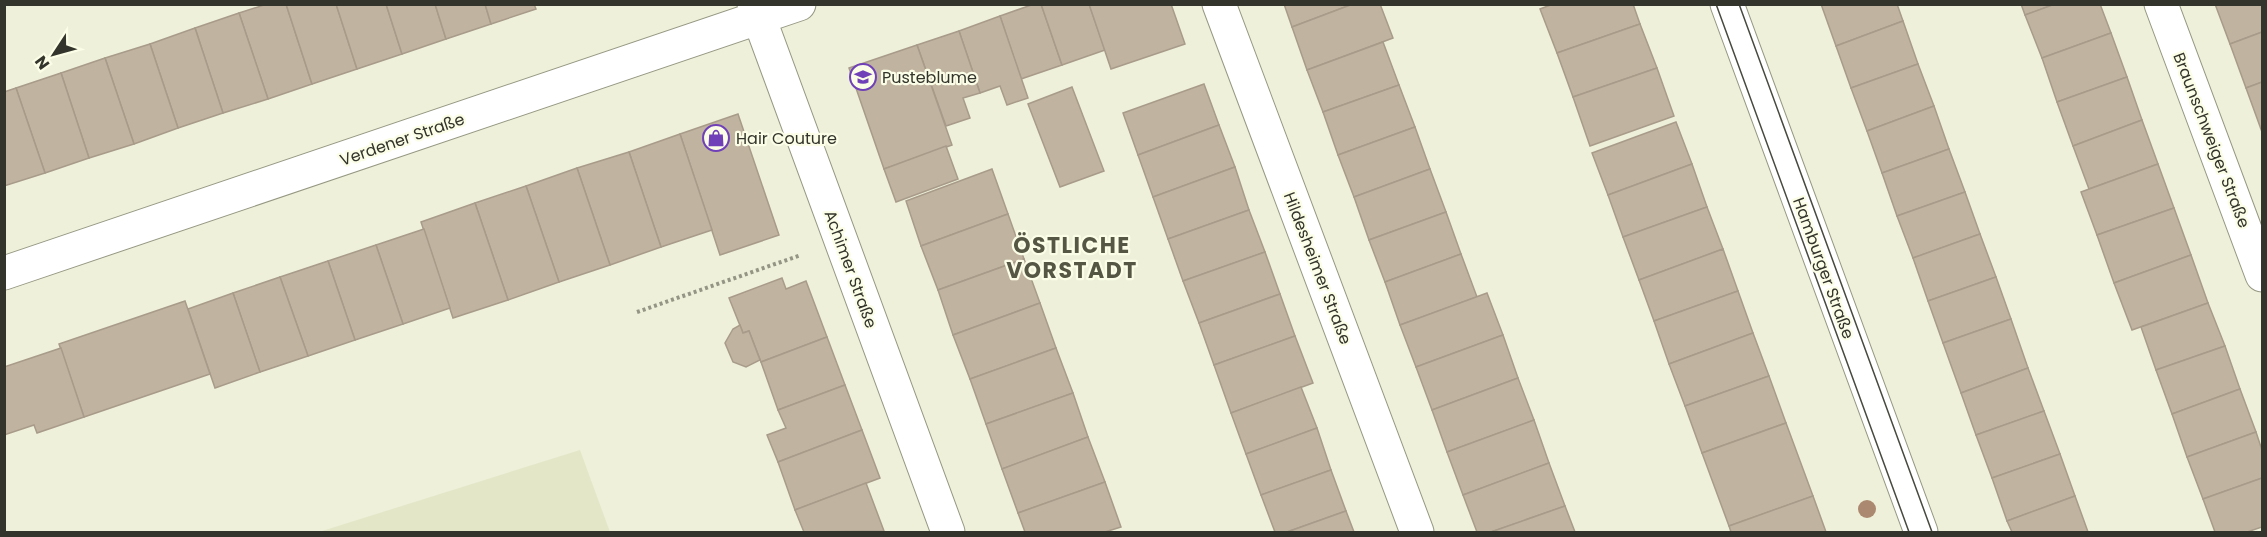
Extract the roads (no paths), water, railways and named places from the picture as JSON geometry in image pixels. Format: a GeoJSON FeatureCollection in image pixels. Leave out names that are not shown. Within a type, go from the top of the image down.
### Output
{"type":"FeatureCollection","features":[{"type":"Feature","properties":{"kind":"street","name":"Verdener Straße"},"geometry":{"type":"LineString","coordinates":[[4,273],[756,11],[799,4]]}},
{"type":"Feature","properties":{"kind":"street","name":"Hildesheimer Straße"},"geometry":{"type":"LineString","coordinates":[[1219,4],[1417,532]]}},
{"type":"Feature","properties":{"kind":"street","name":"Hamburger Straße"},"geometry":{"type":"LineString","coordinates":[[1727,4],[1921,532]]}},
{"type":"Feature","properties":{"kind":"street","name":"Braunschweiger Straße"},"geometry":{"type":"LineString","coordinates":[[2161,4],[2260,259]]}},
{"type":"Feature","properties":{"kind":"street","name":"Achimer Straße"},"geometry":{"type":"LineString","coordinates":[[756,11],[948,532]]}},
{"type":"Feature","properties":{"kind":"tram line"},"geometry":{"type":"LineString","coordinates":[[1716,4],[1909,532]]}},
{"type":"Feature","properties":{"kind":"tram line"},"geometry":{"type":"LineString","coordinates":[[1739,4],[1932,532]]}},
{"type":"Feature","properties":{"kind":"place","name":"Pusteblume"},"geometry":{"type":"Point","coordinates":[863,77]}},
{"type":"Feature","properties":{"kind":"place","name":"Hair Couture"},"geometry":{"type":"Point","coordinates":[716,138]}},
{"type":"Feature","properties":{"kind":"district","name":"ÖSTLICHE VORSTADT"},"geometry":{"type":"Point","coordinates":[1072,258]}}]}
